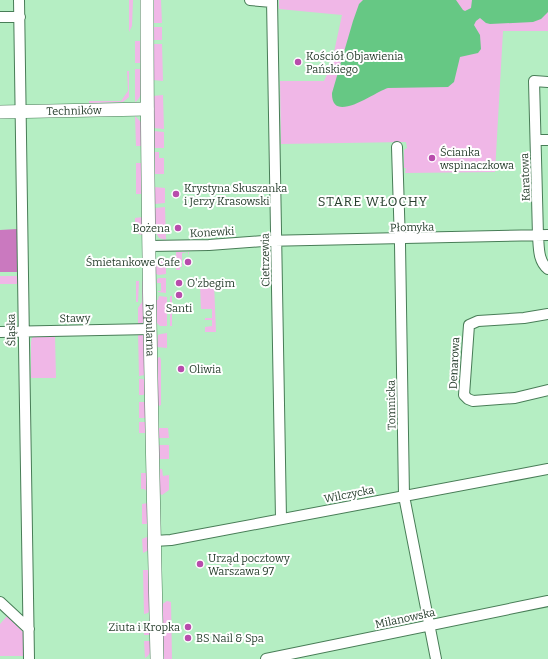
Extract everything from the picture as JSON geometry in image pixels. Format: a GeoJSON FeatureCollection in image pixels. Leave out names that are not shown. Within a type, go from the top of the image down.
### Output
{"type":"FeatureCollection","features":[{"type":"Feature","properties":{"kind":"street","name":"Śląska"},"geometry":{"type":"LineString","coordinates":[[20,0],[23,331],[29,659]]}},
{"type":"Feature","properties":{"kind":"street","name":"Popularna"},"geometry":{"type":"LineString","coordinates":[[147,0],[147,109],[157,659]]}},
{"type":"Feature","properties":{"kind":"street"},"geometry":{"type":"LineString","coordinates":[[250,0],[272,1]]}},
{"type":"Feature","properties":{"kind":"street","name":"Cietrzewia"},"geometry":{"type":"LineString","coordinates":[[272,1],[277,375],[281,519]]}},
{"type":"Feature","properties":{"kind":"street"},"geometry":{"type":"LineString","coordinates":[[0,17],[20,17]]}},
{"type":"Feature","properties":{"kind":"street","name":"Karatowa"},"geometry":{"type":"LineString","coordinates":[[548,82],[534,81],[536,140],[543,236],[540,258],[544,266],[548,269]]}},
{"type":"Feature","properties":{"kind":"street","name":"Techników"},"geometry":{"type":"LineString","coordinates":[[0,112],[147,109]]}},
{"type":"Feature","properties":{"kind":"street"},"geometry":{"type":"LineString","coordinates":[[536,140],[548,140]]}},
{"type":"Feature","properties":{"kind":"street","name":"Tomnicka"},"geometry":{"type":"LineString","coordinates":[[397,147],[404,496],[436,659]]}},
{"type":"Feature","properties":{"kind":"street","name":"Płomyka"},"geometry":{"type":"LineString","coordinates":[[276,242],[543,236]]}},
{"type":"Feature","properties":{"kind":"street","name":"Konewki"},"geometry":{"type":"LineString","coordinates":[[150,246],[209,245],[263,241],[276,242]]}},
{"type":"Feature","properties":{"kind":"street","name":"Denarowa"},"geometry":{"type":"LineString","coordinates":[[548,314],[524,318],[478,321],[469,325],[464,395],[465,398],[473,401],[515,398],[548,390]]}},
{"type":"Feature","properties":{"kind":"street","name":"Stawy"},"geometry":{"type":"LineString","coordinates":[[0,332],[151,328]]}},
{"type":"Feature","properties":{"kind":"street","name":"Wilczycka"},"geometry":{"type":"LineString","coordinates":[[154,541],[171,540],[548,469]]}},
{"type":"Feature","properties":{"kind":"street","name":"Milanowska"},"geometry":{"type":"LineString","coordinates":[[266,659],[548,601]]}},
{"type":"Feature","properties":{"kind":"street"},"geometry":{"type":"LineString","coordinates":[[0,602],[29,629]]}},
{"type":"Feature","properties":{"kind":"shaded area"},"geometry":{"type":"Polygon","coordinates":[[[129,0],[133,0],[132,26],[129,32],[129,0]]]}},
{"type":"Feature","properties":{"kind":"shaded area"},"geometry":{"type":"Polygon","coordinates":[[[152,0],[161,0],[162,23],[153,23],[152,0]]]}},
{"type":"Feature","properties":{"kind":"shaded area"},"geometry":{"type":"Polygon","coordinates":[[[279,0],[548,0],[548,31],[503,31],[495,172],[405,173],[406,168],[404,168],[404,150],[407,148],[406,142],[281,144],[280,81],[324,81],[331,66],[342,15],[279,9],[279,0]]]}},
{"type":"Feature","properties":{"kind":"shaded area"},"geometry":{"type":"Polygon","coordinates":[[[363,0],[456,0],[465,11],[471,8],[472,0],[548,0],[548,12],[541,19],[533,22],[490,24],[486,23],[480,18],[476,21],[474,25],[480,35],[481,49],[478,53],[460,57],[454,82],[448,87],[388,88],[355,104],[346,107],[339,107],[334,102],[332,93],[353,21],[359,4],[363,0]]]}},
{"type":"Feature","properties":{"kind":"shaded area"},"geometry":{"type":"Polygon","coordinates":[[[153,27],[162,27],[162,40],[153,40],[153,27]]]}},
{"type":"Feature","properties":{"kind":"shaded area"},"geometry":{"type":"Polygon","coordinates":[[[135,41],[142,41],[142,63],[135,63],[135,41]]]}},
{"type":"Feature","properties":{"kind":"shaded area"},"geometry":{"type":"Polygon","coordinates":[[[153,44],[162,44],[163,81],[153,80],[153,44]]]}},
{"type":"Feature","properties":{"kind":"shaded area"},"geometry":{"type":"Polygon","coordinates":[[[135,69],[142,69],[142,92],[135,102],[135,69]]]}},
{"type":"Feature","properties":{"kind":"shaded area"},"geometry":{"type":"Polygon","coordinates":[[[127,71],[129,71],[129,97],[123,102],[89,103],[89,101],[121,101],[128,91],[127,71]]]}},
{"type":"Feature","properties":{"kind":"shaded area"},"geometry":{"type":"Polygon","coordinates":[[[163,95],[164,129],[153,128],[153,96],[163,95]]]}},
{"type":"Feature","properties":{"kind":"shaded area"},"geometry":{"type":"Polygon","coordinates":[[[135,116],[141,122],[142,146],[136,146],[135,116]]]}},
{"type":"Feature","properties":{"kind":"shaded area"},"geometry":{"type":"Polygon","coordinates":[[[153,131],[164,132],[164,148],[154,148],[153,131]]]}},
{"type":"Feature","properties":{"kind":"shaded area"},"geometry":{"type":"Polygon","coordinates":[[[154,152],[159,152],[159,158],[164,158],[164,174],[155,174],[154,152]]]}},
{"type":"Feature","properties":{"kind":"shaded area"},"geometry":{"type":"Polygon","coordinates":[[[136,163],[143,163],[143,194],[136,194],[136,163]]]}},
{"type":"Feature","properties":{"kind":"shaded area"},"geometry":{"type":"Polygon","coordinates":[[[154,187],[165,188],[165,203],[155,204],[154,187]]]}},
{"type":"Feature","properties":{"kind":"shaded area"},"geometry":{"type":"Polygon","coordinates":[[[165,207],[166,240],[159,238],[155,231],[155,208],[165,207]]]}},
{"type":"Feature","properties":{"kind":"shaded area"},"geometry":{"type":"Polygon","coordinates":[[[143,217],[142,235],[135,233],[135,218],[143,217]]]}},
{"type":"Feature","properties":{"kind":"shaded area"},"geometry":{"type":"Polygon","coordinates":[[[17,229],[18,272],[0,272],[0,230],[17,229]]]}},
{"type":"Feature","properties":{"kind":"shaded area"},"geometry":{"type":"Polygon","coordinates":[[[176,252],[188,252],[182,253],[182,267],[180,267],[180,270],[176,270],[176,252]]]}},
{"type":"Feature","properties":{"kind":"shaded area"},"geometry":{"type":"Polygon","coordinates":[[[158,260],[166,261],[166,274],[156,274],[156,262],[158,260]]]}},
{"type":"Feature","properties":{"kind":"shaded area"},"geometry":{"type":"Polygon","coordinates":[[[0,276],[18,276],[18,284],[0,284],[0,276]]]}},
{"type":"Feature","properties":{"kind":"shaded area"},"geometry":{"type":"Polygon","coordinates":[[[166,278],[166,293],[158,292],[161,291],[161,283],[157,283],[157,279],[166,278]]]}},
{"type":"Feature","properties":{"kind":"shaded area"},"geometry":{"type":"Polygon","coordinates":[[[136,281],[139,281],[138,302],[136,302],[136,281]]]}},
{"type":"Feature","properties":{"kind":"shaded area"},"geometry":{"type":"Polygon","coordinates":[[[142,281],[145,281],[144,322],[138,325],[138,308],[142,302],[142,281]]]}},
{"type":"Feature","properties":{"kind":"shaded area"},"geometry":{"type":"Polygon","coordinates":[[[214,283],[216,332],[205,332],[205,327],[212,326],[212,320],[205,320],[205,318],[212,318],[212,309],[201,309],[200,284],[214,283]]]}},
{"type":"Feature","properties":{"kind":"shaded area"},"geometry":{"type":"Polygon","coordinates":[[[159,296],[167,297],[167,326],[160,326],[157,323],[156,300],[158,300],[159,296]]]}},
{"type":"Feature","properties":{"kind":"shaded area"},"geometry":{"type":"Polygon","coordinates":[[[170,296],[172,296],[172,326],[170,326],[170,296]]]}},
{"type":"Feature","properties":{"kind":"shaded area"},"geometry":{"type":"Polygon","coordinates":[[[138,333],[145,336],[145,375],[139,376],[138,333]]]}},
{"type":"Feature","properties":{"kind":"shaded area"},"geometry":{"type":"Polygon","coordinates":[[[167,333],[167,348],[157,347],[158,335],[167,333]]]}},
{"type":"Feature","properties":{"kind":"shaded area"},"geometry":{"type":"Polygon","coordinates":[[[35,336],[55,336],[56,378],[31,378],[31,342],[32,338],[35,336]]]}},
{"type":"Feature","properties":{"kind":"shaded area"},"geometry":{"type":"Polygon","coordinates":[[[160,357],[161,405],[159,406],[157,358],[160,357]]]}},
{"type":"Feature","properties":{"kind":"shaded area"},"geometry":{"type":"Polygon","coordinates":[[[139,379],[143,379],[145,381],[145,394],[143,395],[139,395],[139,379]]]}},
{"type":"Feature","properties":{"kind":"shaded area"},"geometry":{"type":"Polygon","coordinates":[[[139,402],[147,402],[147,418],[139,418],[139,402]]]}},
{"type":"Feature","properties":{"kind":"shaded area"},"geometry":{"type":"Polygon","coordinates":[[[139,422],[147,422],[147,433],[139,433],[139,422]]]}},
{"type":"Feature","properties":{"kind":"shaded area"},"geometry":{"type":"Polygon","coordinates":[[[158,428],[168,428],[169,438],[159,438],[158,428]]]}},
{"type":"Feature","properties":{"kind":"shaded area"},"geometry":{"type":"Polygon","coordinates":[[[159,445],[169,445],[169,459],[159,459],[159,445]]]}},
{"type":"Feature","properties":{"kind":"shaded area"},"geometry":{"type":"Polygon","coordinates":[[[160,469],[162,469],[163,476],[169,475],[169,490],[162,495],[160,494],[160,469]]]}},
{"type":"Feature","properties":{"kind":"shaded area"},"geometry":{"type":"Polygon","coordinates":[[[141,473],[148,473],[148,492],[141,489],[141,473]]]}},
{"type":"Feature","properties":{"kind":"shaded area"},"geometry":{"type":"Polygon","coordinates":[[[148,503],[149,524],[142,524],[142,504],[148,503]]]}},
{"type":"Feature","properties":{"kind":"shaded area"},"geometry":{"type":"Polygon","coordinates":[[[149,536],[149,550],[143,553],[142,539],[149,536]]]}},
{"type":"Feature","properties":{"kind":"shaded area"},"geometry":{"type":"Polygon","coordinates":[[[143,570],[150,570],[150,610],[148,613],[144,614],[143,570]]]}},
{"type":"Feature","properties":{"kind":"shaded area"},"geometry":{"type":"Polygon","coordinates":[[[167,601],[171,602],[172,659],[163,659],[161,605],[167,601]]]}},
{"type":"Feature","properties":{"kind":"shaded area"},"geometry":{"type":"Polygon","coordinates":[[[7,616],[23,632],[23,656],[0,656],[0,624],[7,616]]]}},
{"type":"Feature","properties":{"kind":"shaded area"},"geometry":{"type":"Polygon","coordinates":[[[144,622],[150,624],[150,635],[144,635],[144,622]]]}},
{"type":"Feature","properties":{"kind":"shaded area"},"geometry":{"type":"Polygon","coordinates":[[[144,641],[150,641],[151,646],[150,653],[145,658],[144,641]]]}},
{"type":"Feature","properties":{"kind":"place","name":"Kościół Objawienia Pańskiego"},"geometry":{"type":"Point","coordinates":[298,62]}},
{"type":"Feature","properties":{"kind":"place","name":"Ścianka wspinaczkowa"},"geometry":{"type":"Point","coordinates":[432,158]}},
{"type":"Feature","properties":{"kind":"place","name":"Krystyna Skuszanka i Jerzy Krasowski"},"geometry":{"type":"Point","coordinates":[176,194]}},
{"type":"Feature","properties":{"kind":"place","name":"Bożena"},"geometry":{"type":"Point","coordinates":[178,228]}},
{"type":"Feature","properties":{"kind":"place","name":"Śmietankowe Cafe"},"geometry":{"type":"Point","coordinates":[188,262]}},
{"type":"Feature","properties":{"kind":"place","name":"O'zbegim"},"geometry":{"type":"Point","coordinates":[179,283]}},
{"type":"Feature","properties":{"kind":"place","name":"Santi"},"geometry":{"type":"Point","coordinates":[179,295]}},
{"type":"Feature","properties":{"kind":"place","name":"Oliwia"},"geometry":{"type":"Point","coordinates":[181,369]}},
{"type":"Feature","properties":{"kind":"place","name":"Urząd pocztowy Warszawa 97"},"geometry":{"type":"Point","coordinates":[200,564]}},
{"type":"Feature","properties":{"kind":"place","name":"Ziuta i Kropka"},"geometry":{"type":"Point","coordinates":[188,627]}},
{"type":"Feature","properties":{"kind":"place","name":"BS Nail & Spa"},"geometry":{"type":"Point","coordinates":[188,638]}},
{"type":"Feature","properties":{"kind":"district","name":"STARE WŁOCHY"},"geometry":{"type":"Point","coordinates":[373,201]}}]}
